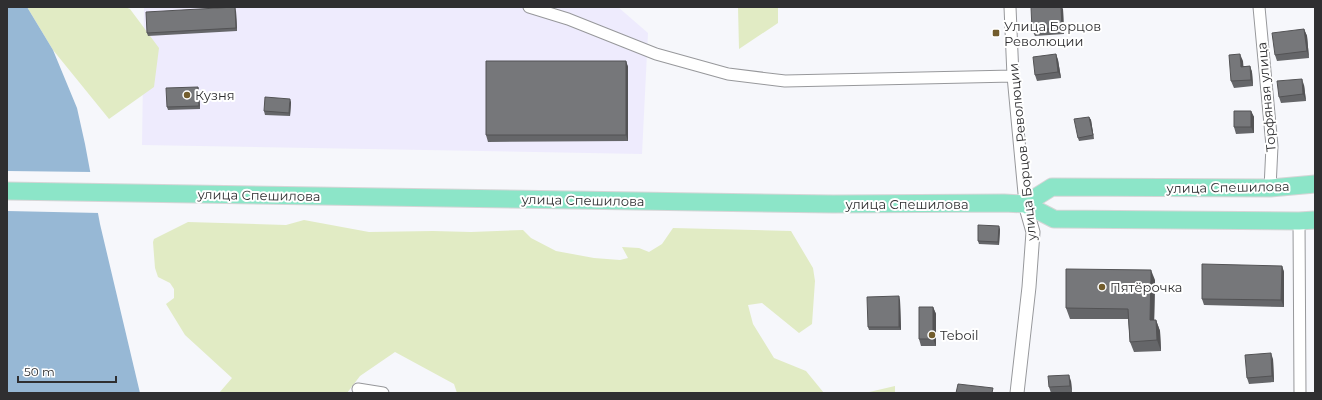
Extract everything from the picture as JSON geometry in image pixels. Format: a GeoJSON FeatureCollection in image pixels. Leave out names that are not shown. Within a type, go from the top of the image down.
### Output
{"type":"FeatureCollection","features":[{"type":"Feature","properties":{"kind":"main road","name":"улица Спешилова"},"geometry":{"type":"LineString","coordinates":[[1025,204],[1052,187],[1270,188],[1315,184]]}},
{"type":"Feature","properties":{"kind":"main road","name":"улица Спешилова"},"geometry":{"type":"LineString","coordinates":[[7,191],[833,204],[1004,203],[1025,204],[1054,219],[1307,220]]}},
{"type":"Feature","properties":{"kind":"street"},"geometry":{"type":"LineString","coordinates":[[529,7],[568,19],[656,54],[728,74],[785,81],[1013,76]]}},
{"type":"Feature","properties":{"kind":"street","name":"улица Борцов Революции"},"geometry":{"type":"LineString","coordinates":[[1010,7],[1013,76],[1025,204],[1033,232],[1018,393]]}},
{"type":"Feature","properties":{"kind":"street","name":"Торфяная улица"},"geometry":{"type":"LineString","coordinates":[[1259,7],[1272,146],[1270,188]]}},
{"type":"Feature","properties":{"kind":"street"},"geometry":{"type":"LineString","coordinates":[[1300,393],[1307,220]]}},
{"type":"Feature","properties":{"kind":"street"},"geometry":{"type":"LineString","coordinates":[[358,389],[383,393]]}},
{"type":"Feature","properties":{"kind":"shaded area"},"geometry":{"type":"Polygon","coordinates":[[[144,7],[618,7],[648,33],[642,154],[142,145],[144,7]]]}},
{"type":"Feature","properties":{"kind":"green space"},"geometry":{"type":"Polygon","coordinates":[[[27,7],[125,7],[130,9],[159,48],[154,87],[109,119],[53,50],[27,7]]]}},
{"type":"Feature","properties":{"kind":"green space"},"geometry":{"type":"Polygon","coordinates":[[[738,7],[778,7],[778,23],[739,49],[738,7]]]}},
{"type":"Feature","properties":{"kind":"green space"},"geometry":{"type":"Polygon","coordinates":[[[304,220],[369,232],[471,232],[523,230],[531,238],[556,251],[594,258],[620,260],[628,258],[622,247],[639,248],[649,252],[662,244],[673,228],[791,231],[813,268],[815,281],[812,324],[799,333],[762,303],[748,305],[753,324],[774,358],[806,371],[824,393],[457,393],[454,384],[395,352],[360,376],[347,393],[219,393],[232,378],[185,335],[166,304],[174,298],[174,289],[170,283],[158,277],[155,268],[154,239],[188,222],[286,225],[304,220]]]}},
{"type":"Feature","properties":{"kind":"green space"},"geometry":{"type":"Polygon","coordinates":[[[895,386],[895,393],[865,393],[895,386]]]}},
{"type":"Feature","properties":{"kind":"water"},"geometry":{"type":"Polygon","coordinates":[[[7,7],[27,7],[53,50],[77,108],[100,224],[140,393],[7,393],[7,7]]]}},
{"type":"Feature","properties":{"kind":"pier"},"geometry":{"type":"Polygon","coordinates":[[[7,171],[92,172],[100,213],[7,211],[7,171]]]}},
{"type":"Feature","properties":{"kind":"building"},"geometry":{"type":"Polygon","coordinates":[[[235,7],[236,28],[147,33],[146,12],[235,7]]]}},
{"type":"Feature","properties":{"kind":"building"},"geometry":{"type":"Polygon","coordinates":[[[1031,7],[1061,7],[1062,28],[1032,30],[1031,7]]]}},
{"type":"Feature","properties":{"kind":"building"},"geometry":{"type":"Polygon","coordinates":[[[1304,29],[1307,51],[1275,55],[1272,33],[1304,29]]]}},
{"type":"Feature","properties":{"kind":"building"},"geometry":{"type":"Polygon","coordinates":[[[1056,54],[1058,72],[1035,75],[1033,57],[1056,54]]]}},
{"type":"Feature","properties":{"kind":"building"},"geometry":{"type":"Polygon","coordinates":[[[1240,54],[1241,67],[1250,66],[1251,80],[1231,81],[1229,55],[1240,54]]]}},
{"type":"Feature","properties":{"kind":"building"},"geometry":{"type":"Polygon","coordinates":[[[486,61],[626,61],[626,135],[486,135],[486,61]]]}},
{"type":"Feature","properties":{"kind":"building"},"geometry":{"type":"Polygon","coordinates":[[[1302,79],[1303,94],[1279,97],[1277,81],[1302,79]]]}},
{"type":"Feature","properties":{"kind":"building"},"geometry":{"type":"Polygon","coordinates":[[[198,87],[199,106],[167,107],[166,88],[198,87]]]}},
{"type":"Feature","properties":{"kind":"building"},"geometry":{"type":"Polygon","coordinates":[[[265,97],[290,99],[289,113],[264,111],[265,97]]]}},
{"type":"Feature","properties":{"kind":"building"},"geometry":{"type":"Polygon","coordinates":[[[1234,111],[1251,111],[1251,127],[1234,127],[1234,111]]]}},
{"type":"Feature","properties":{"kind":"building"},"geometry":{"type":"Polygon","coordinates":[[[1089,117],[1093,135],[1078,138],[1074,119],[1089,117]]]}},
{"type":"Feature","properties":{"kind":"building"},"geometry":{"type":"Polygon","coordinates":[[[978,225],[999,226],[998,242],[978,241],[978,225]]]}},
{"type":"Feature","properties":{"kind":"building"},"geometry":{"type":"Polygon","coordinates":[[[1202,264],[1282,266],[1281,300],[1202,299],[1202,264]]]}},
{"type":"Feature","properties":{"kind":"building"},"geometry":{"type":"Polygon","coordinates":[[[1066,269],[1151,270],[1150,320],[1156,320],[1157,340],[1130,342],[1128,309],[1066,308],[1066,269]]]}},
{"type":"Feature","properties":{"kind":"building"},"geometry":{"type":"Polygon","coordinates":[[[899,296],[899,327],[868,327],[867,297],[899,296]]]}},
{"type":"Feature","properties":{"kind":"building"},"geometry":{"type":"Polygon","coordinates":[[[919,307],[933,307],[933,339],[919,339],[919,307]]]}},
{"type":"Feature","properties":{"kind":"building"},"geometry":{"type":"Polygon","coordinates":[[[1271,353],[1272,376],[1247,378],[1245,355],[1271,353]]]}},
{"type":"Feature","properties":{"kind":"building"},"geometry":{"type":"Polygon","coordinates":[[[1069,375],[1070,386],[1049,387],[1048,376],[1069,375]]]}},
{"type":"Feature","properties":{"kind":"building"},"geometry":{"type":"Polygon","coordinates":[[[958,384],[993,388],[992,393],[956,393],[958,384]]]}},
{"type":"Feature","properties":{"kind":"place","name":"Улица Борцов Революции"},"geometry":{"type":"Point","coordinates":[996,33]}},
{"type":"Feature","properties":{"kind":"place","name":"Кузня"},"geometry":{"type":"Point","coordinates":[187,95]}},
{"type":"Feature","properties":{"kind":"place","name":"Пятёрочка"},"geometry":{"type":"Point","coordinates":[1102,287]}},
{"type":"Feature","properties":{"kind":"place","name":"Teboil"},"geometry":{"type":"Point","coordinates":[932,335]}}]}
